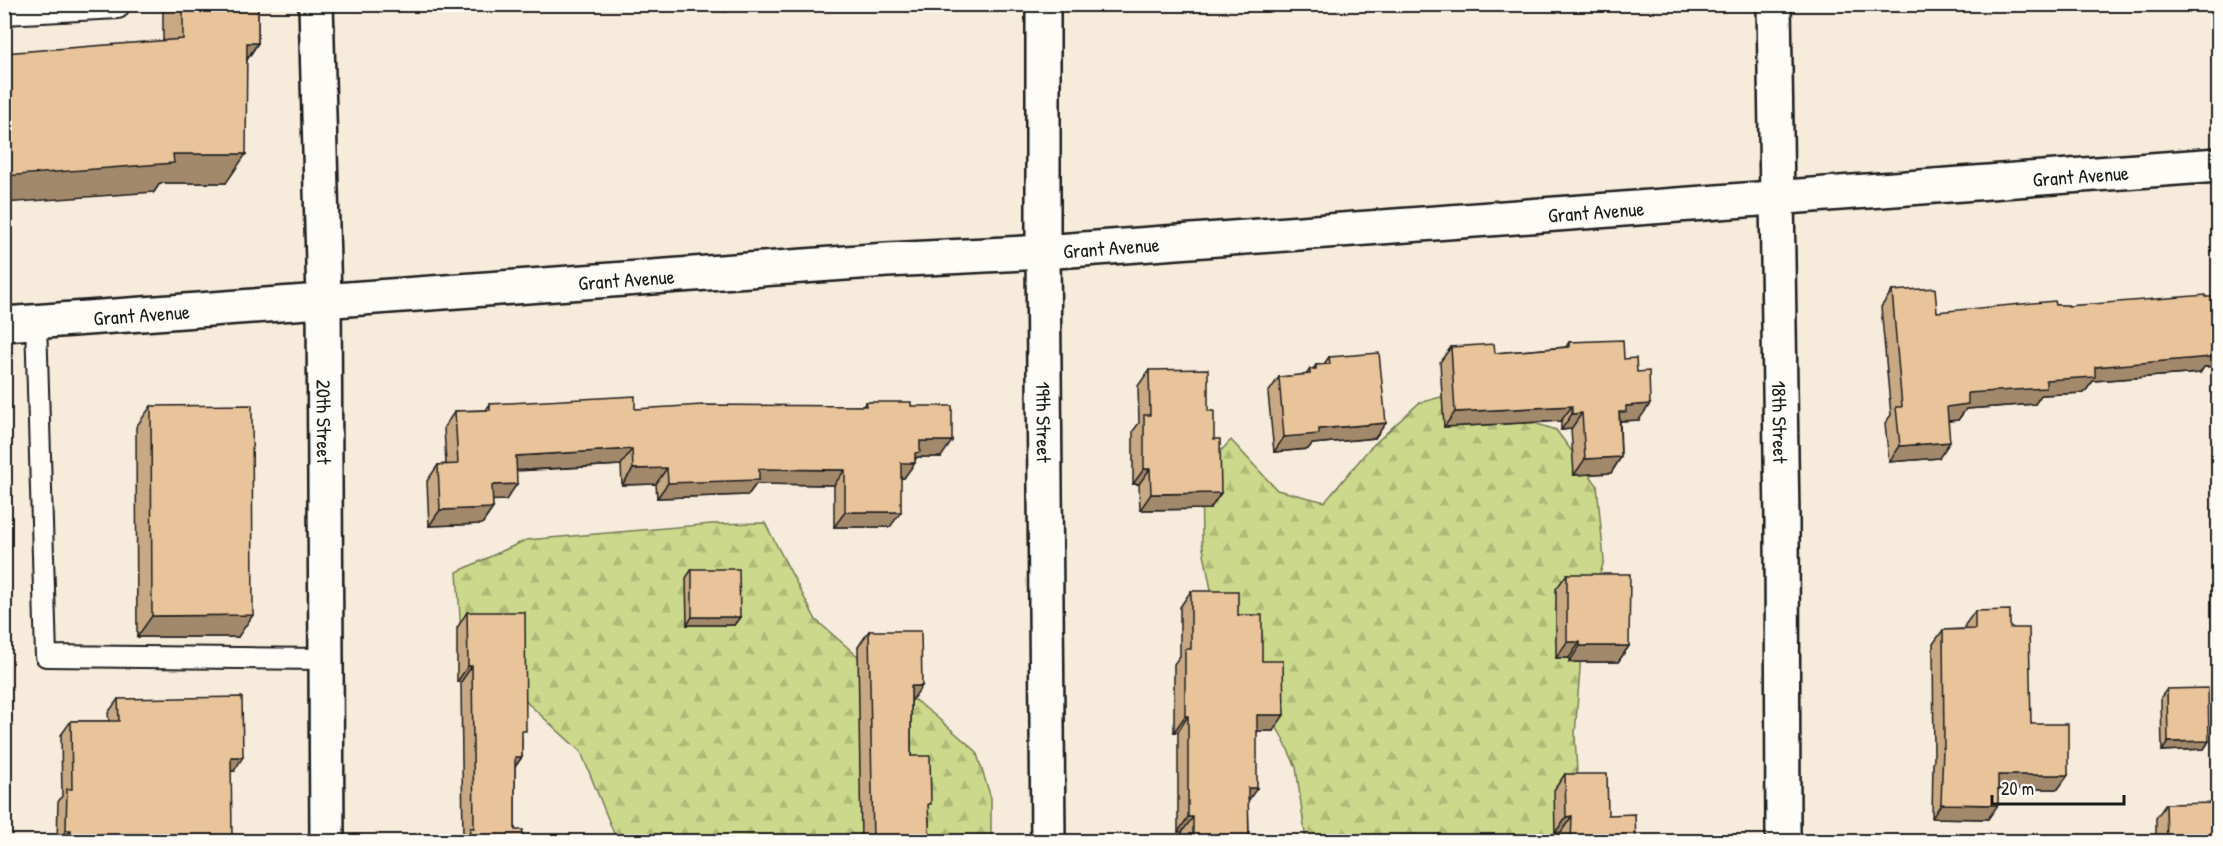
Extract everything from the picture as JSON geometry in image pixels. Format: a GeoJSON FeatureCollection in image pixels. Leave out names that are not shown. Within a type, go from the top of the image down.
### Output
{"type":"FeatureCollection","features":[{"type":"Feature","properties":{"kind":"street","name":"20th Street"},"geometry":{"type":"LineString","coordinates":[[316,4],[324,300],[327,842]]}},
{"type":"Feature","properties":{"kind":"street","name":"19th Street"},"geometry":{"type":"LineString","coordinates":[[1043,4],[1048,842]]}},
{"type":"Feature","properties":{"kind":"street","name":"18th Street"},"geometry":{"type":"LineString","coordinates":[[1774,4],[1782,519],[1783,842]]}},
{"type":"Feature","properties":{"kind":"street","name":"Grant Avenue"},"geometry":{"type":"LineString","coordinates":[[20,323],[887,260],[1043,252],[2218,165]]}},
{"type":"Feature","properties":{"kind":"lane"},"geometry":{"type":"LineString","coordinates":[[4,14],[118,8]]}},
{"type":"Feature","properties":{"kind":"lane"},"geometry":{"type":"LineString","coordinates":[[20,323],[46,656],[326,659]]}},
{"type":"Feature","properties":{"kind":"green space"},"geometry":{"type":"Polygon","coordinates":[[[662,5],[733,5],[726,12],[662,5]]]}},
{"type":"Feature","properties":{"kind":"green space"},"geometry":{"type":"Polygon","coordinates":[[[1448,395],[1556,430],[1597,485],[1604,561],[1583,628],[1575,735],[1579,811],[1567,841],[1306,841],[1296,767],[1280,733],[1219,632],[1202,543],[1201,472],[1231,440],[1277,490],[1325,502],[1369,449],[1419,403],[1448,395]]]}},
{"type":"Feature","properties":{"kind":"green space"},"geometry":{"type":"Polygon","coordinates":[[[765,523],[816,620],[976,751],[991,798],[991,841],[617,841],[581,752],[522,698],[461,632],[457,572],[526,540],[712,524],[765,523]]]}},
{"type":"Feature","properties":{"kind":"building"},"geometry":{"type":"Polygon","coordinates":[[[183,4],[258,4],[258,43],[247,43],[246,154],[173,154],[174,163],[4,176],[4,53],[183,39],[183,4]]]}},
{"type":"Feature","properties":{"kind":"building"},"geometry":{"type":"Polygon","coordinates":[[[1935,288],[1937,312],[2055,301],[2056,305],[2068,306],[2206,295],[2206,297],[2218,297],[2218,351],[2211,352],[2211,357],[2095,367],[2095,377],[2046,380],[2046,388],[1968,393],[1968,404],[1947,407],[1950,442],[1900,446],[1896,407],[1902,407],[1892,291],[1935,288]]]}},
{"type":"Feature","properties":{"kind":"building"},"geometry":{"type":"Polygon","coordinates":[[[1623,340],[1624,359],[1636,358],[1637,372],[1649,371],[1650,404],[1626,406],[1626,412],[1619,412],[1621,457],[1585,459],[1582,413],[1572,414],[1572,406],[1455,412],[1451,347],[1494,344],[1495,353],[1569,347],[1569,342],[1623,340]]]}},
{"type":"Feature","properties":{"kind":"building"},"geometry":{"type":"Polygon","coordinates":[[[1379,353],[1386,423],[1319,429],[1319,434],[1284,437],[1279,377],[1310,374],[1310,369],[1316,369],[1316,365],[1330,364],[1329,357],[1379,353]]]}},
{"type":"Feature","properties":{"kind":"building"},"geometry":{"type":"Polygon","coordinates":[[[1208,369],[1208,411],[1214,411],[1214,439],[1220,439],[1221,493],[1151,494],[1150,469],[1144,469],[1144,415],[1150,415],[1149,370],[1208,369]]]}},
{"type":"Feature","properties":{"kind":"building"},"geometry":{"type":"Polygon","coordinates":[[[635,396],[635,409],[703,405],[866,406],[866,402],[911,402],[911,406],[952,406],[952,441],[920,441],[920,452],[915,453],[915,463],[901,463],[901,512],[845,512],[845,470],[759,469],[759,480],[668,483],[667,468],[633,469],[632,449],[516,456],[517,484],[492,485],[493,508],[440,510],[438,465],[458,464],[455,411],[490,410],[490,404],[635,396]]]}},
{"type":"Feature","properties":{"kind":"building"},"geometry":{"type":"Polygon","coordinates":[[[252,405],[253,615],[152,616],[151,406],[252,405]]]}},
{"type":"Feature","properties":{"kind":"building"},"geometry":{"type":"Polygon","coordinates":[[[692,569],[739,569],[740,617],[692,617],[692,569]]]}},
{"type":"Feature","properties":{"kind":"building"},"geometry":{"type":"Polygon","coordinates":[[[1567,574],[1630,574],[1629,646],[1580,646],[1580,642],[1567,642],[1567,574]]]}},
{"type":"Feature","properties":{"kind":"building"},"geometry":{"type":"Polygon","coordinates":[[[1191,591],[1238,591],[1238,615],[1262,615],[1262,661],[1283,661],[1284,715],[1257,715],[1257,788],[1248,788],[1249,842],[1193,842],[1193,817],[1188,817],[1188,716],[1185,716],[1185,649],[1191,649],[1191,591]]]}},
{"type":"Feature","properties":{"kind":"building"},"geometry":{"type":"Polygon","coordinates":[[[2010,610],[2010,628],[2029,628],[2031,724],[2068,724],[2068,775],[1998,775],[1998,805],[1941,804],[1944,748],[1943,630],[1975,629],[1975,611],[2010,610]]]}},
{"type":"Feature","properties":{"kind":"building"},"geometry":{"type":"Polygon","coordinates":[[[467,612],[525,612],[526,731],[522,731],[522,757],[515,757],[515,830],[523,830],[522,842],[469,842],[470,828],[474,828],[472,666],[468,666],[467,612]]]}},
{"type":"Feature","properties":{"kind":"building"},"geometry":{"type":"Polygon","coordinates":[[[869,631],[921,631],[922,686],[911,686],[911,756],[930,756],[931,804],[928,804],[930,842],[873,842],[869,631]]]}},
{"type":"Feature","properties":{"kind":"building"},"geometry":{"type":"Polygon","coordinates":[[[2208,688],[2209,741],[2168,742],[2167,689],[2208,688]]]}},
{"type":"Feature","properties":{"kind":"building"},"geometry":{"type":"Polygon","coordinates":[[[242,697],[243,757],[231,757],[232,835],[223,835],[223,842],[71,842],[71,830],[66,830],[67,789],[72,789],[71,721],[119,721],[118,699],[242,697]]]}},
{"type":"Feature","properties":{"kind":"building"},"geometry":{"type":"Polygon","coordinates":[[[1565,774],[1607,774],[1608,815],[1635,814],[1636,842],[1571,842],[1572,816],[1566,817],[1565,774]]]}},
{"type":"Feature","properties":{"kind":"building"},"geometry":{"type":"Polygon","coordinates":[[[2218,803],[2218,842],[2167,842],[2166,804],[2218,803]]]}}]}
